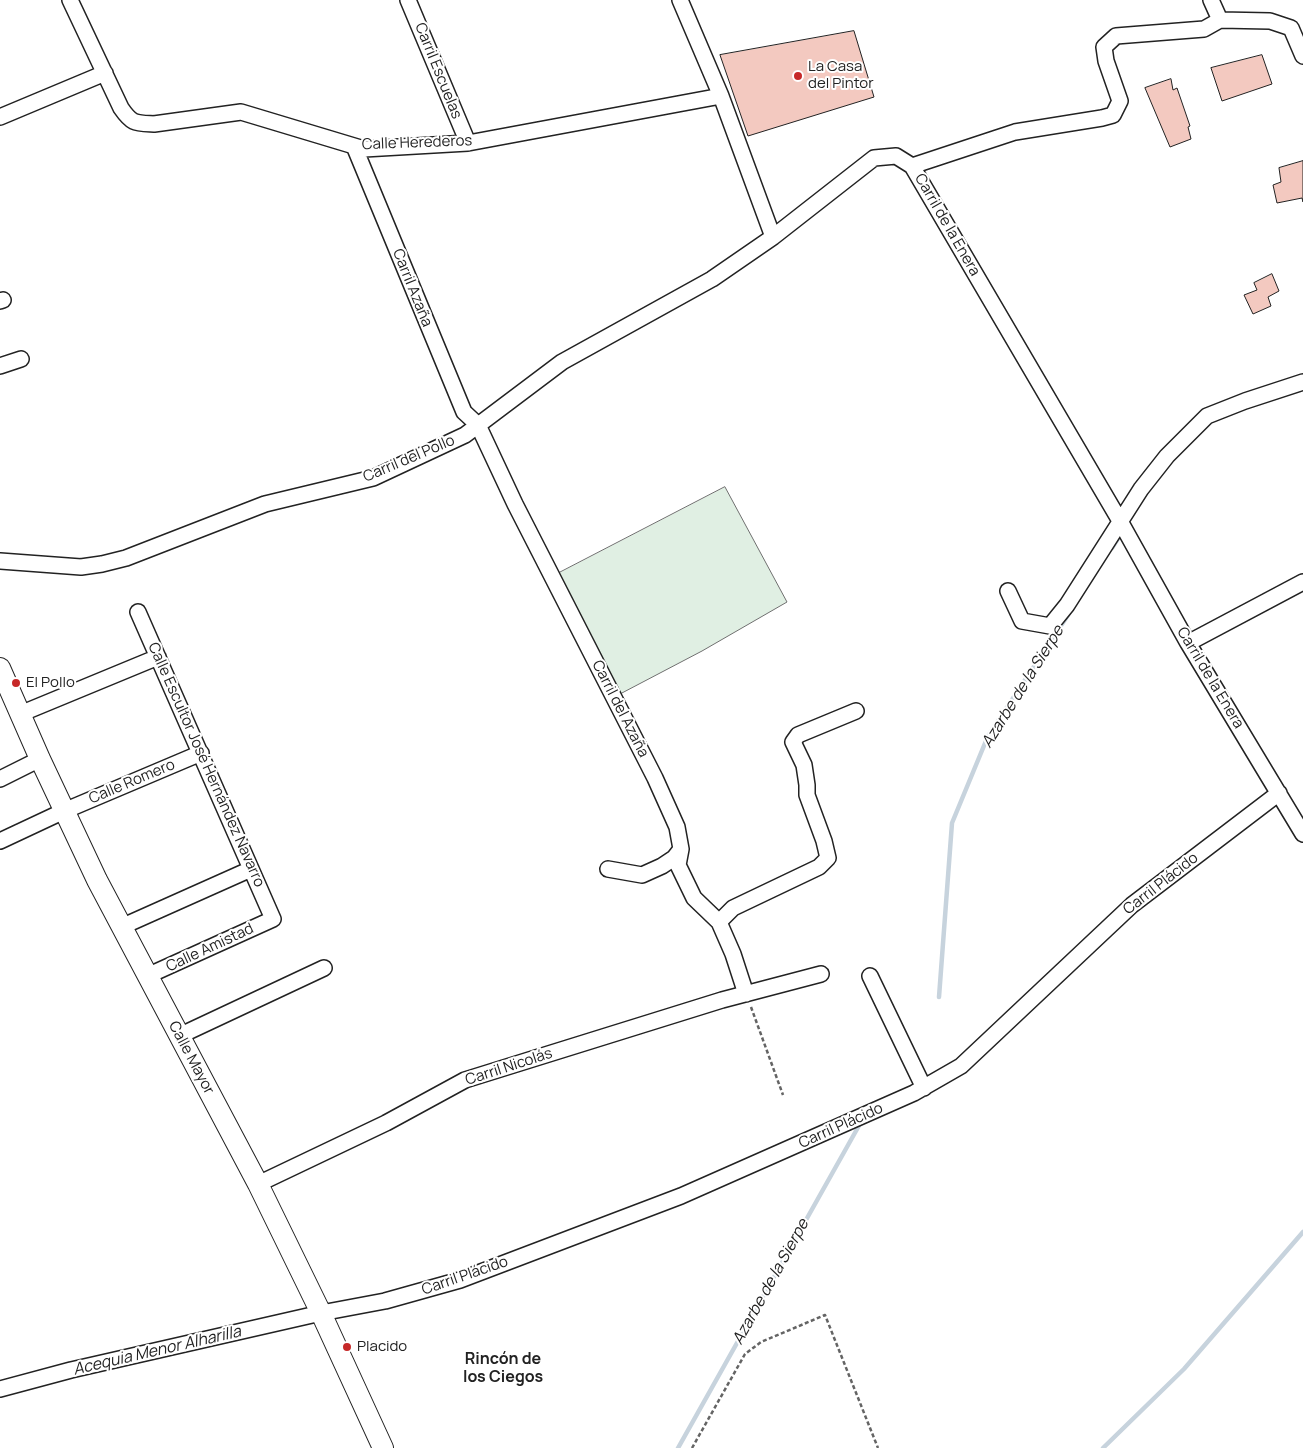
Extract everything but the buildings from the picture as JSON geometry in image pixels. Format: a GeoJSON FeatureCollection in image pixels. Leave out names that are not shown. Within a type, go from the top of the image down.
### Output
{"type":"FeatureCollection","features":[{"type":"Feature","properties":{"kind":"main road","name":"Calle Mayor"},"geometry":{"type":"LineString","coordinates":[[2,679],[121,927],[258,1184],[321,1313],[383,1448]]}},
{"type":"Feature","properties":{"kind":"street","name":"Calle Herederos"},"geometry":{"type":"LineString","coordinates":[[70,0],[121,108],[130,120],[143,124],[241,112],[364,149],[468,143],[720,96]]}},
{"type":"Feature","properties":{"kind":"street","name":"Carril Escuelas"},"geometry":{"type":"LineString","coordinates":[[408,0],[468,143]]}},
{"type":"Feature","properties":{"kind":"street"},"geometry":{"type":"LineString","coordinates":[[680,0],[720,96],[773,237]]}},
{"type":"Feature","properties":{"kind":"street"},"geometry":{"type":"LineString","coordinates":[[1211,0],[1220,20]]}},
{"type":"Feature","properties":{"kind":"street"},"geometry":{"type":"LineString","coordinates":[[912,166],[1015,132],[1102,118],[1113,114],[1120,101],[1106,61],[1104,47],[1116,36],[1204,29],[1220,20],[1270,21],[1291,28],[1303,56]]}},
{"type":"Feature","properties":{"kind":"street"},"geometry":{"type":"LineString","coordinates":[[0,116],[105,73]]}},
{"type":"Feature","properties":{"kind":"street","name":"Carril Azaña"},"geometry":{"type":"LineString","coordinates":[[354,146],[464,412],[478,425]]}},
{"type":"Feature","properties":{"kind":"street","name":"Carril de la Enera"},"geometry":{"type":"LineString","coordinates":[[773,237],[874,158],[896,156],[912,166],[1120,521],[1188,643],[1303,834]]}},
{"type":"Feature","properties":{"kind":"street","name":"Carril del Pollo"},"geometry":{"type":"LineString","coordinates":[[1,565],[81,567],[102,564],[126,558],[178,536],[265,504],[373,478],[465,435],[562,362],[712,279],[773,237]]}},
{"type":"Feature","properties":{"kind":"street"},"geometry":{"type":"LineString","coordinates":[[0,366],[22,359]]}},
{"type":"Feature","properties":{"kind":"street"},"geometry":{"type":"LineString","coordinates":[[1008,591],[1022,621],[1050,626],[1067,605],[1141,489],[1167,456],[1207,416],[1303,382]]}},
{"type":"Feature","properties":{"kind":"street","name":"Carril del Azaña"},"geometry":{"type":"LineString","coordinates":[[478,425],[515,504],[655,778],[677,827],[681,849],[678,866],[694,898],[719,922],[733,954],[746,994]]}},
{"type":"Feature","properties":{"kind":"street"},"geometry":{"type":"LineString","coordinates":[[1188,643],[1303,582]]}},
{"type":"Feature","properties":{"kind":"street","name":"Calle Escultor José Hernández Navarro"},"geometry":{"type":"LineString","coordinates":[[138,612],[273,919]]}},
{"type":"Feature","properties":{"kind":"street"},"geometry":{"type":"LineString","coordinates":[[20,714],[158,657]]}},
{"type":"Feature","properties":{"kind":"street"},"geometry":{"type":"LineString","coordinates":[[719,922],[733,908],[819,867],[828,858],[824,841],[806,795],[808,785],[804,765],[793,742],[798,735],[856,710]]}},
{"type":"Feature","properties":{"kind":"street","name":"Calle Romero"},"geometry":{"type":"LineString","coordinates":[[0,841],[64,811],[201,753]]}},
{"type":"Feature","properties":{"kind":"street"},"geometry":{"type":"LineString","coordinates":[[0,779],[40,759]]}},
{"type":"Feature","properties":{"kind":"street","name":"Carril Plácido"},"geometry":{"type":"LineString","coordinates":[[0,1389],[71,1370],[321,1313],[385,1301],[460,1280],[681,1196],[905,1097],[961,1066],[1132,905],[1279,793]]}},
{"type":"Feature","properties":{"kind":"street"},"geometry":{"type":"LineString","coordinates":[[608,868],[642,875],[674,858],[681,849]]}},
{"type":"Feature","properties":{"kind":"street"},"geometry":{"type":"LineString","coordinates":[[121,927],[251,869]]}},
{"type":"Feature","properties":{"kind":"street","name":"Calle Amistad"},"geometry":{"type":"LineString","coordinates":[[148,976],[273,919]]}},
{"type":"Feature","properties":{"kind":"street"},"geometry":{"type":"LineString","coordinates":[[179,1036],[324,968]]}},
{"type":"Feature","properties":{"kind":"street","name":"Carril Nicolás"},"geometry":{"type":"LineString","coordinates":[[258,1184],[386,1123],[465,1080],[722,1000],[821,974]]}},
{"type":"Feature","properties":{"kind":"street"},"geometry":{"type":"LineString","coordinates":[[870,976],[924,1088]]}},
{"type":"Feature","properties":{"kind":"path"},"geometry":{"type":"LineString","coordinates":[[746,994],[783,1095]]}},
{"type":"Feature","properties":{"kind":"path"},"geometry":{"type":"LineString","coordinates":[[692,1448],[745,1354],[761,1342],[825,1315],[878,1448]]}},
{"type":"Feature","properties":{"kind":"green space"},"geometry":{"type":"Polygon","coordinates":[[[725,487],[787,602],[702,651],[620,694],[559,573],[725,487]]]}},
{"type":"Feature","properties":{"kind":"waterway","name":"Azarbe de la Sierpe"},"geometry":{"type":"LineString","coordinates":[[1112,548],[1119,537]]}},
{"type":"Feature","properties":{"kind":"waterway","name":"Azarbe de la Sierpe"},"geometry":{"type":"LineString","coordinates":[[939,997],[952,823],[988,736],[1068,615]]}},
{"type":"Feature","properties":{"kind":"waterway","name":"Azarbe de la Sierpe"},"geometry":{"type":"LineString","coordinates":[[678,1448],[861,1122]]}},
{"type":"Feature","properties":{"kind":"waterway"},"geometry":{"type":"LineString","coordinates":[[1103,1448],[1184,1369],[1303,1232]]}},
{"type":"Feature","properties":{"kind":"place","name":"La Casa del Pintor"},"geometry":{"type":"Point","coordinates":[798,76]}},
{"type":"Feature","properties":{"kind":"place","name":"El Pollo"},"geometry":{"type":"Point","coordinates":[16,683]}},
{"type":"Feature","properties":{"kind":"place","name":"Placido"},"geometry":{"type":"Point","coordinates":[347,1347]}},
{"type":"Feature","properties":{"kind":"district","name":"Rincón de los Ciegos"},"geometry":{"type":"Point","coordinates":[503,1369]}},
{"type":"Feature","properties":{"kind":"water label","name":"Acequia Menor Alharilla"},"geometry":{"type":"Point","coordinates":[157,1351]}}]}
